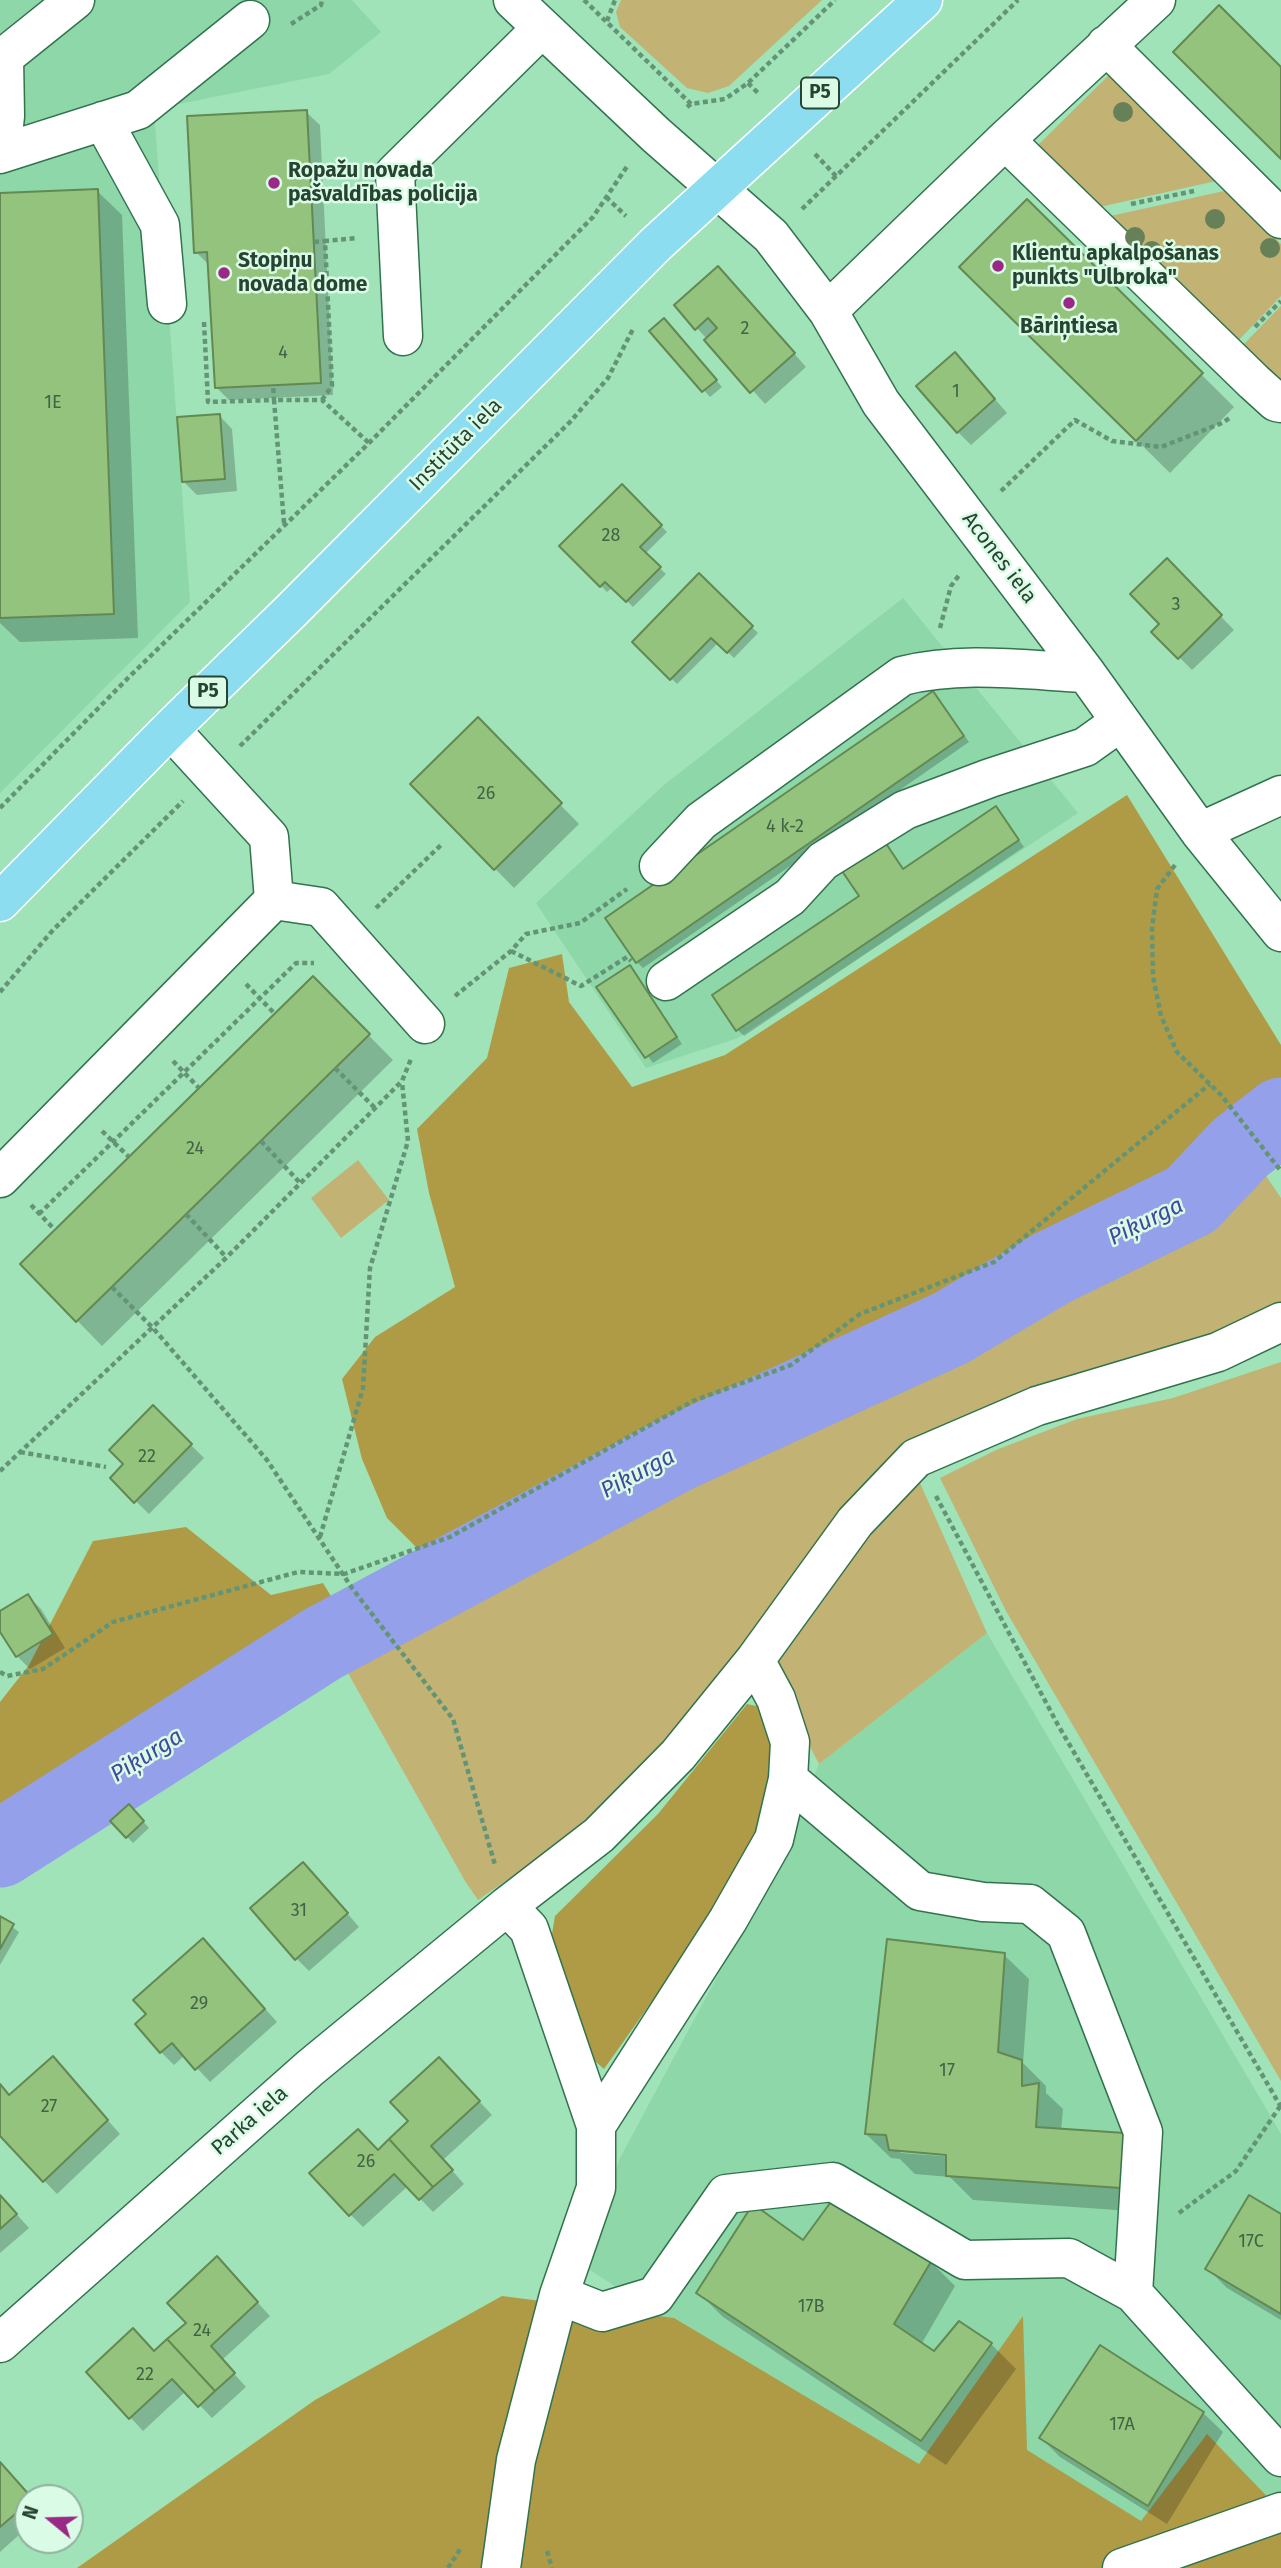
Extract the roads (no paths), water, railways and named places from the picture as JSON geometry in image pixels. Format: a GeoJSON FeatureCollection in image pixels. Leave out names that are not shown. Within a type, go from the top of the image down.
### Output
{"type":"FeatureCollection","features":[{"type":"Feature","properties":{"kind":"main road","name":"Institūta iela"},"geometry":{"type":"LineString","coordinates":[[0,902],[656,244],[923,0]]}},
{"type":"Feature","properties":{"kind":"street"},"geometry":{"type":"LineString","coordinates":[[75,0],[4,57],[5,116],[1,153],[138,110],[250,20]]}},
{"type":"Feature","properties":{"kind":"street","name":"Acones iela"},"geometry":{"type":"LineString","coordinates":[[513,0],[656,135],[771,236],[828,311],[881,403],[1086,673],[1200,832],[1281,932]]}},
{"type":"Feature","properties":{"kind":"street"},"geometry":{"type":"LineString","coordinates":[[828,311],[1005,140],[1156,0]]}},
{"type":"Feature","properties":{"kind":"street"},"geometry":{"type":"LineString","coordinates":[[403,336],[395,173],[542,28]]}},
{"type":"Feature","properties":{"kind":"street"},"geometry":{"type":"LineString","coordinates":[[1106,45],[1281,219]]}},
{"type":"Feature","properties":{"kind":"street"},"geometry":{"type":"LineString","coordinates":[[103,121],[160,225],[167,304]]}},
{"type":"Feature","properties":{"kind":"street"},"geometry":{"type":"LineString","coordinates":[[1005,140],[1274,398]]}},
{"type":"Feature","properties":{"kind":"street"},"geometry":{"type":"LineString","coordinates":[[659,866],[701,821],[902,676],[929,669],[970,667],[1086,673]]}},
{"type":"Feature","properties":{"kind":"street"},"geometry":{"type":"LineString","coordinates":[[666,982],[790,897],[823,861],[905,810],[990,778],[1085,747],[1120,722]]}},
{"type":"Feature","properties":{"kind":"street"},"geometry":{"type":"LineString","coordinates":[[0,1178],[274,900],[269,837],[170,729]]}},
{"type":"Feature","properties":{"kind":"street"},"geometry":{"type":"LineString","coordinates":[[1200,832],[1281,795]]}},
{"type":"Feature","properties":{"kind":"street"},"geometry":{"type":"LineString","coordinates":[[274,900],[321,907],[425,1024]]}},
{"type":"Feature","properties":{"kind":"street","name":"Parka iela"},"geometry":{"type":"LineString","coordinates":[[0,2343],[310,2068],[507,1906],[599,1835],[678,1755],[755,1660],[855,1521],[916,1458],[1037,1406],[1218,1352],[1281,1322]]}},
{"type":"Feature","properties":{"kind":"street"},"geometry":{"type":"LineString","coordinates":[[596,2126],[752,1881],[774,1839],[788,1779],[790,1742],[776,1699],[755,1660]]}},
{"type":"Feature","properties":{"kind":"street"},"geometry":{"type":"LineString","coordinates":[[788,1779],[920,1891],[983,1902],[1030,1904],[1066,1933],[1143,2132],[1133,2293]]}},
{"type":"Feature","properties":{"kind":"street"},"geometry":{"type":"LineString","coordinates":[[501,2568],[516,2460],[559,2295],[596,2188],[596,2126],[529,1929],[507,1906]]}},
{"type":"Feature","properties":{"kind":"street"},"geometry":{"type":"LineString","coordinates":[[559,2295],[602,2312],[655,2296],[726,2194],[832,2182],[965,2260],[1069,2258],[1133,2293],[1281,2457]]}},
{"type":"Feature","properties":{"kind":"street"},"geometry":{"type":"LineString","coordinates":[[1122,2568],[1281,2512]]}},
{"type":"Feature","properties":{"kind":"waterway","name":"Piķurga"},"geometry":{"type":"LineString","coordinates":[[0,1849],[322,1644],[676,1454],[951,1328],[1052,1268],[1191,1200],[1240,1148],[1281,1116]]}},
{"type":"Feature","properties":{"kind":"place","name":"Ropažu novada pašvaldības policija"},"geometry":{"type":"Point","coordinates":[274,183]}},
{"type":"Feature","properties":{"kind":"place","name":"Klientu apkalpošanas punkts \"Ulbroka\""},"geometry":{"type":"Point","coordinates":[998,266]}},
{"type":"Feature","properties":{"kind":"place","name":"Stopiņu novada dome"},"geometry":{"type":"Point","coordinates":[224,273]}},
{"type":"Feature","properties":{"kind":"place","name":"Bāriņtiesa"},"geometry":{"type":"Point","coordinates":[1069,303]}}]}
